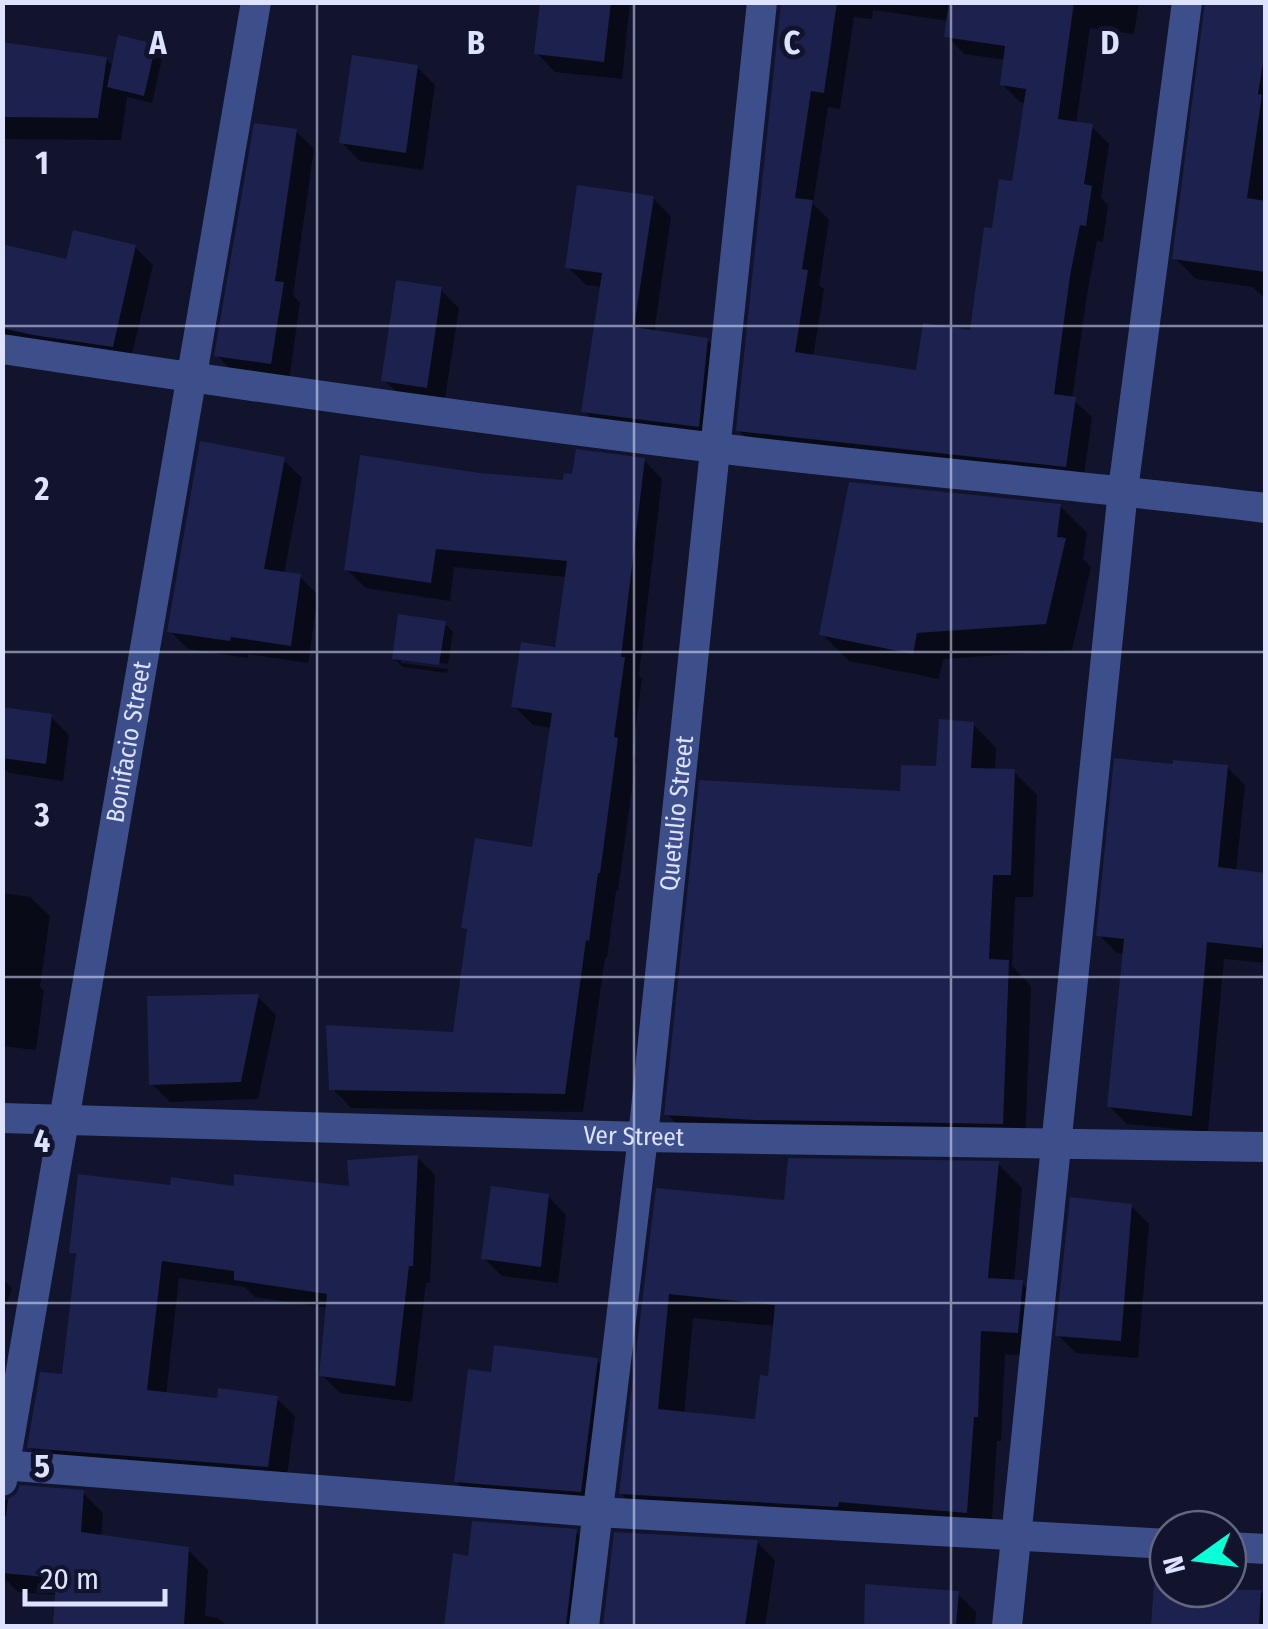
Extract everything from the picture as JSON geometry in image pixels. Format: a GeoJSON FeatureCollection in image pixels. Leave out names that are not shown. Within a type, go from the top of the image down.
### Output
{"type":"FeatureCollection","features":[{"type":"Feature","properties":{"kind":"street","name":"Bonifacio Street"},"geometry":{"type":"LineString","coordinates":[[3,1471],[256,2]]}},
{"type":"Feature","properties":{"kind":"street","name":"Quetulio Street"},"geometry":{"type":"LineString","coordinates":[[584,1626],[643,1137],[762,2]]}},
{"type":"Feature","properties":{"kind":"street"},"geometry":{"type":"LineString","coordinates":[[1007,1626],[1123,490],[1187,2]]}},
{"type":"Feature","properties":{"kind":"street"},"geometry":{"type":"LineString","coordinates":[[2,349],[716,448],[1266,508]]}},
{"type":"Feature","properties":{"kind":"street","name":"Ver Street"},"geometry":{"type":"LineString","coordinates":[[2,1118],[643,1137],[1266,1147]]}},
{"type":"Feature","properties":{"kind":"street"},"geometry":{"type":"LineString","coordinates":[[3,1471],[596,1512],[1148,1543]]}},
{"type":"Feature","properties":{"kind":"building"},"geometry":{"type":"Polygon","coordinates":[[[540,2],[611,2],[604,62],[534,54],[540,2]]]}},
{"type":"Feature","properties":{"kind":"building"},"geometry":{"type":"Polygon","coordinates":[[[781,2],[837,2],[824,93],[811,91],[795,198],[813,200],[802,269],[808,270],[795,352],[916,370],[923,323],[970,330],[984,227],[992,228],[999,179],[1012,181],[1026,89],[1000,85],[1005,46],[944,37],[949,2],[1074,2],[1058,119],[1093,124],[1084,184],[1092,186],[1086,226],[1080,225],[1070,276],[1054,394],[1076,397],[1066,467],[736,431],[781,2]]]}},
{"type":"Feature","properties":{"kind":"building"},"geometry":{"type":"Polygon","coordinates":[[[1205,2],[1266,2],[1266,44],[1258,94],[1262,95],[1247,198],[1266,201],[1266,272],[1172,259],[1205,2]]]}},
{"type":"Feature","properties":{"kind":"building"},"geometry":{"type":"Polygon","coordinates":[[[118,35],[156,44],[144,96],[107,87],[118,35]]]}},
{"type":"Feature","properties":{"kind":"building"},"geometry":{"type":"Polygon","coordinates":[[[2,42],[107,57],[98,118],[2,117],[2,42]]]}},
{"type":"Feature","properties":{"kind":"building"},"geometry":{"type":"Polygon","coordinates":[[[352,55],[418,65],[406,153],[339,143],[352,55]]]}},
{"type":"Feature","properties":{"kind":"building"},"geometry":{"type":"Polygon","coordinates":[[[254,123],[297,129],[275,281],[284,282],[271,364],[214,356],[254,123]]]}},
{"type":"Feature","properties":{"kind":"building"},"geometry":{"type":"Polygon","coordinates":[[[577,185],[654,196],[634,327],[708,338],[699,427],[581,412],[602,273],[565,268],[577,185]]]}},
{"type":"Feature","properties":{"kind":"building"},"geometry":{"type":"Polygon","coordinates":[[[73,230],[136,245],[113,347],[2,328],[2,244],[66,259],[73,230]]]}},
{"type":"Feature","properties":{"kind":"building"},"geometry":{"type":"Polygon","coordinates":[[[396,280],[442,287],[427,388],[381,381],[396,280]]]}},
{"type":"Feature","properties":{"kind":"building"},"geometry":{"type":"Polygon","coordinates":[[[200,441],[285,457],[264,569],[301,574],[291,646],[167,632],[200,441]]]}},
{"type":"Feature","properties":{"kind":"building"},"geometry":{"type":"Polygon","coordinates":[[[576,449],[645,458],[621,657],[625,657],[614,737],[618,738],[565,1094],[329,1090],[326,1025],[453,1032],[467,929],[461,928],[475,838],[532,847],[552,713],[511,707],[521,642],[555,647],[567,561],[436,549],[431,583],[344,570],[360,455],[480,473],[563,480],[564,473],[572,474],[576,449]]]}},
{"type":"Feature","properties":{"kind":"building"},"geometry":{"type":"Polygon","coordinates":[[[849,482],[1061,504],[1057,537],[1066,538],[1046,624],[917,633],[913,654],[819,635],[849,482]]]}},
{"type":"Feature","properties":{"kind":"building"},"geometry":{"type":"Polygon","coordinates":[[[398,614],[446,621],[439,665],[392,659],[398,614]]]}},
{"type":"Feature","properties":{"kind":"building"},"geometry":{"type":"Polygon","coordinates":[[[2,707],[52,714],[46,764],[2,758],[2,707]]]}},
{"type":"Feature","properties":{"kind":"building"},"geometry":{"type":"Polygon","coordinates":[[[939,719],[974,722],[971,768],[1015,769],[1011,875],[993,875],[989,959],[1009,960],[1003,1124],[664,1115],[699,780],[900,791],[901,765],[936,766],[939,719]]]}},
{"type":"Feature","properties":{"kind":"building"},"geometry":{"type":"Polygon","coordinates":[[[1114,758],[1228,765],[1218,867],[1266,873],[1262,948],[1207,942],[1192,1116],[1107,1107],[1124,939],[1096,936],[1114,758]]]}},
{"type":"Feature","properties":{"kind":"building"},"geometry":{"type":"Polygon","coordinates":[[[259,994],[241,1082],[149,1085],[147,996],[259,994]]]}},
{"type":"Feature","properties":{"kind":"building"},"geometry":{"type":"Polygon","coordinates":[[[418,1155],[413,1266],[409,1266],[395,1386],[319,1376],[327,1294],[234,1280],[234,1271],[162,1261],[147,1390],[217,1398],[218,1388],[278,1396],[268,1467],[27,1448],[40,1372],[62,1374],[76,1254],[69,1253],[78,1174],[170,1185],[171,1177],[234,1186],[234,1174],[349,1186],[347,1160],[418,1155]]]}},
{"type":"Feature","properties":{"kind":"building"},"geometry":{"type":"Polygon","coordinates":[[[788,1158],[999,1161],[988,1278],[1023,1280],[1018,1333],[981,1331],[978,1417],[974,1417],[967,1513],[839,1502],[838,1507],[619,1494],[656,1188],[784,1200],[788,1158]],[[669,1294],[658,1409],[755,1419],[760,1375],[768,1376],[775,1305],[669,1294]]]}},
{"type":"Feature","properties":{"kind":"building"},"geometry":{"type":"Polygon","coordinates":[[[491,1186],[549,1194],[541,1267],[481,1259],[491,1186]]]}},
{"type":"Feature","properties":{"kind":"building"},"geometry":{"type":"Polygon","coordinates":[[[1070,1197],[1132,1204],[1121,1341],[1055,1336],[1070,1197]]]}},
{"type":"Feature","properties":{"kind":"building"},"geometry":{"type":"Polygon","coordinates":[[[494,1345],[598,1358],[581,1492],[454,1482],[468,1369],[491,1372],[494,1345]]]}},
{"type":"Feature","properties":{"kind":"building"},"geometry":{"type":"Polygon","coordinates":[[[20,1485],[84,1490],[81,1532],[189,1547],[184,1626],[53,1626],[56,1578],[2,1573],[2,1516],[6,1516],[8,1499],[20,1485]]]}},
{"type":"Feature","properties":{"kind":"building"},"geometry":{"type":"Polygon","coordinates":[[[472,1521],[577,1529],[566,1626],[444,1626],[453,1553],[468,1556],[472,1521]]]}},
{"type":"Feature","properties":{"kind":"building"},"geometry":{"type":"Polygon","coordinates":[[[614,1532],[758,1540],[745,1626],[603,1626],[614,1532]]]}},
{"type":"Feature","properties":{"kind":"building"},"geometry":{"type":"Polygon","coordinates":[[[865,1584],[959,1591],[956,1626],[864,1626],[865,1584]]]}},
{"type":"Feature","properties":{"kind":"building"},"geometry":{"type":"Polygon","coordinates":[[[1248,1590],[1261,1590],[1259,1626],[1151,1626],[1152,1609],[1248,1609],[1248,1590]]]}}]}
